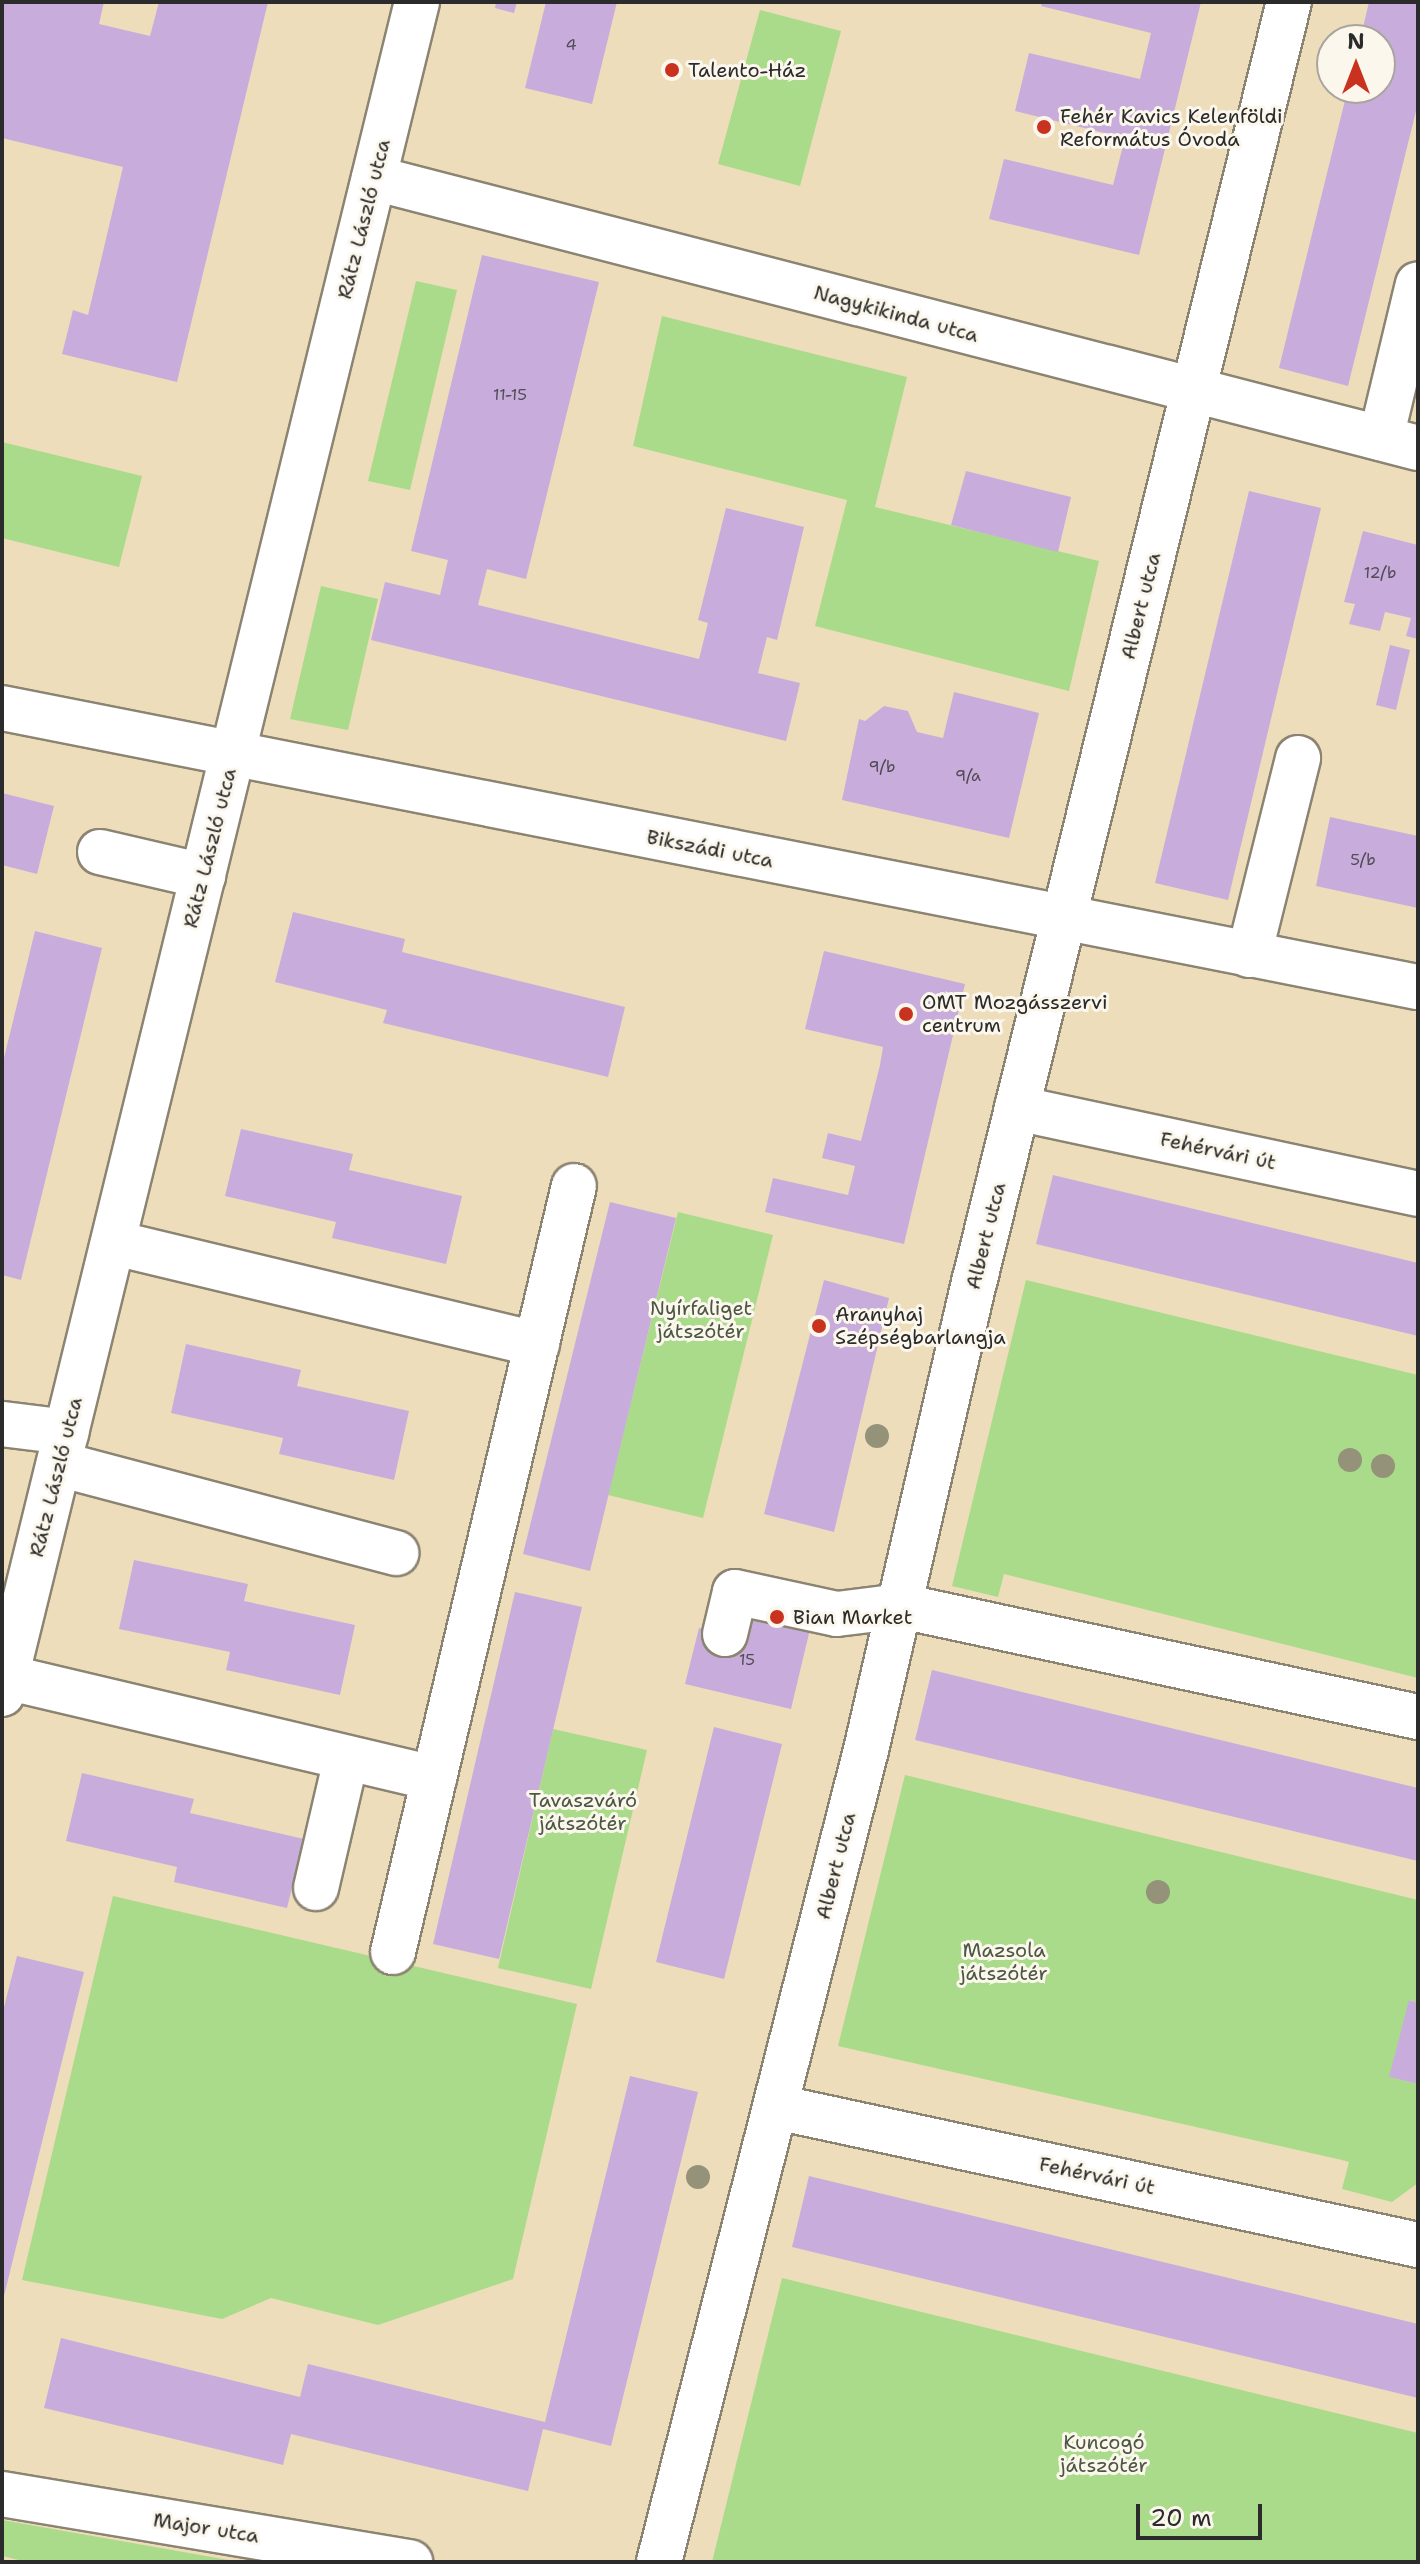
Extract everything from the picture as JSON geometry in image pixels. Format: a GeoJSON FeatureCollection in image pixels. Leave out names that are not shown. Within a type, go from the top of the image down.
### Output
{"type":"FeatureCollection","features":[{"type":"Feature","properties":{"kind":"street","name":"Rátz László utca"},"geometry":{"type":"LineString","coordinates":[[4,1685],[115,1243],[417,2]]}},
{"type":"Feature","properties":{"kind":"street","name":"Albert utca"},"geometry":{"type":"LineString","coordinates":[[659,2562],[901,1606],[1017,1108],[1289,2]]}},
{"type":"Feature","properties":{"kind":"street","name":"Nagykikinda utca"},"geometry":{"type":"LineString","coordinates":[[374,178],[1400,443]]}},
{"type":"Feature","properties":{"kind":"street"},"geometry":{"type":"LineString","coordinates":[[1400,443],[1418,284]]}},
{"type":"Feature","properties":{"kind":"street","name":"Bikszádi utca"},"geometry":{"type":"LineString","coordinates":[[2,708],[1063,920],[1418,987]]}},
{"type":"Feature","properties":{"kind":"street"},"geometry":{"type":"LineString","coordinates":[[1249,955],[1298,758]]}},
{"type":"Feature","properties":{"kind":"street"},"geometry":{"type":"LineString","coordinates":[[100,852],[203,876]]}},
{"type":"Feature","properties":{"kind":"street","name":"Fehérvári út"},"geometry":{"type":"LineString","coordinates":[[1017,1108],[1418,1194]]}},
{"type":"Feature","properties":{"kind":"street"},"geometry":{"type":"LineString","coordinates":[[393,1952],[574,1186]]}},
{"type":"Feature","properties":{"kind":"street"},"geometry":{"type":"LineString","coordinates":[[115,1243],[537,1344]]}},
{"type":"Feature","properties":{"kind":"street"},"geometry":{"type":"LineString","coordinates":[[2,1424],[63,1448],[396,1553]]}},
{"type":"Feature","properties":{"kind":"street"},"geometry":{"type":"LineString","coordinates":[[725,1634],[735,1592],[837,1614],[901,1606],[1418,1717]]}},
{"type":"Feature","properties":{"kind":"street"},"geometry":{"type":"LineString","coordinates":[[4,1685],[434,1778]]}},
{"type":"Feature","properties":{"kind":"street"},"geometry":{"type":"LineString","coordinates":[[316,1888],[346,1759]]}},
{"type":"Feature","properties":{"kind":"street","name":"Fehérvári út"},"geometry":{"type":"LineString","coordinates":[[776,2107],[1418,2245]]}},
{"type":"Feature","properties":{"kind":"street","name":"Major utca"},"geometry":{"type":"LineString","coordinates":[[2,2494],[410,2562]]}},
{"type":"Feature","properties":{"kind":"green space"},"geometry":{"type":"Polygon","coordinates":[[[760,10],[841,31],[800,186],[718,164],[760,10]]]}},
{"type":"Feature","properties":{"kind":"green space"},"geometry":{"type":"Polygon","coordinates":[[[416,281],[457,290],[410,490],[368,481],[416,281]]]}},
{"type":"Feature","properties":{"kind":"green space"},"geometry":{"type":"Polygon","coordinates":[[[662,316],[907,377],[875,507],[1099,561],[1069,691],[815,626],[847,500],[633,446],[662,316]]]}},
{"type":"Feature","properties":{"kind":"green space"},"geometry":{"type":"Polygon","coordinates":[[[2,442],[142,476],[119,567],[2,538],[2,442]]]}},
{"type":"Feature","properties":{"kind":"green space"},"geometry":{"type":"Polygon","coordinates":[[[321,586],[378,599],[348,730],[290,719],[321,586]]]}},
{"type":"Feature","properties":{"kind":"green space","name":"Nyírfaliget játszótér"},"geometry":{"type":"Polygon","coordinates":[[[678,1212],[773,1235],[703,1518],[608,1495],[678,1212]]]}},
{"type":"Feature","properties":{"kind":"green space"},"geometry":{"type":"Polygon","coordinates":[[[1026,1280],[1418,1375],[1418,1678],[1004,1574],[998,1597],[952,1586],[1026,1280]]]}},
{"type":"Feature","properties":{"kind":"green space","name":"Tavaszváró játszótér"},"geometry":{"type":"Polygon","coordinates":[[[553,1729],[647,1750],[591,1989],[498,1968],[553,1729]]]}},
{"type":"Feature","properties":{"kind":"green space","name":"Mazsola játszótér"},"geometry":{"type":"Polygon","coordinates":[[[905,1775],[1418,1900],[1418,2003],[1410,2000],[1390,2077],[1418,2084],[1418,2183],[1392,2202],[1342,2189],[1349,2162],[1342,2160],[838,2046],[905,1775]]]}},
{"type":"Feature","properties":{"kind":"green space"},"geometry":{"type":"Polygon","coordinates":[[[113,1896],[577,2004],[513,2279],[378,2325],[271,2298],[222,2319],[22,2280],[113,1896]]]}},
{"type":"Feature","properties":{"kind":"green space","name":"Kuncogó játszótér"},"geometry":{"type":"Polygon","coordinates":[[[782,2278],[1418,2433],[1418,2562],[712,2562],[782,2278]]]}},
{"type":"Feature","properties":{"kind":"green space"},"geometry":{"type":"Polygon","coordinates":[[[2,2520],[240,2562],[27,2562],[2,2556],[2,2520]]]}},
{"type":"Feature","properties":{"kind":"building"},"geometry":{"type":"Polygon","coordinates":[[[2,2],[104,2],[99,24],[150,36],[159,2],[268,2],[177,382],[62,354],[73,310],[88,315],[123,167],[2,138],[2,2]]]}},
{"type":"Feature","properties":{"kind":"building"},"geometry":{"type":"Polygon","coordinates":[[[496,2],[517,2],[514,13],[495,8],[496,2]]]}},
{"type":"Feature","properties":{"kind":"building"},"geometry":{"type":"Polygon","coordinates":[[[546,2],[617,2],[592,104],[525,88],[546,2]]]}},
{"type":"Feature","properties":{"kind":"building"},"geometry":{"type":"Polygon","coordinates":[[[1042,2],[1201,2],[1139,255],[989,219],[1004,159],[1113,185],[1125,138],[1015,111],[1029,53],[1140,79],[1151,33],[1041,6],[1042,2]]]}},
{"type":"Feature","properties":{"kind":"building"},"geometry":{"type":"Polygon","coordinates":[[[1369,2],[1418,2],[1418,103],[1348,386],[1279,368],[1344,104],[1396,104],[1396,24],[1364,24],[1369,2]]]}},
{"type":"Feature","properties":{"kind":"building"},"geometry":{"type":"Polygon","coordinates":[[[482,255],[599,282],[526,579],[487,569],[478,605],[699,659],[708,623],[698,620],[726,508],[804,527],[777,640],[767,637],[758,673],[800,683],[786,741],[371,640],[385,582],[440,595],[448,560],[411,551],[482,255]]]}},
{"type":"Feature","properties":{"kind":"building"},"geometry":{"type":"Polygon","coordinates":[[[966,471],[1071,497],[1058,552],[951,525],[966,471]]]}},
{"type":"Feature","properties":{"kind":"building"},"geometry":{"type":"Polygon","coordinates":[[[1249,491],[1321,508],[1228,900],[1155,883],[1249,491]]]}},
{"type":"Feature","properties":{"kind":"building"},"geometry":{"type":"Polygon","coordinates":[[[1363,531],[1418,545],[1418,639],[1406,636],[1411,618],[1385,612],[1380,631],[1349,624],[1355,604],[1344,602],[1363,531]]]}},
{"type":"Feature","properties":{"kind":"building"},"geometry":{"type":"Polygon","coordinates":[[[1390,645],[1410,650],[1396,710],[1376,705],[1390,645]]]}},
{"type":"Feature","properties":{"kind":"building"},"geometry":{"type":"Polygon","coordinates":[[[954,692],[1039,713],[1009,838],[842,800],[859,719],[865,721],[884,706],[908,711],[917,732],[943,738],[954,692]]]}},
{"type":"Feature","properties":{"kind":"building"},"geometry":{"type":"Polygon","coordinates":[[[2,793],[54,806],[37,874],[2,865],[2,793]]]}},
{"type":"Feature","properties":{"kind":"building"},"geometry":{"type":"Polygon","coordinates":[[[1330,817],[1418,836],[1418,908],[1316,886],[1330,817]]]}},
{"type":"Feature","properties":{"kind":"building"},"geometry":{"type":"Polygon","coordinates":[[[293,912],[405,939],[402,952],[625,1007],[608,1077],[383,1023],[387,1010],[275,982],[293,912]]]}},
{"type":"Feature","properties":{"kind":"building"},"geometry":{"type":"Polygon","coordinates":[[[35,931],[102,948],[21,1280],[2,1275],[2,1066],[35,931]]]}},
{"type":"Feature","properties":{"kind":"building"},"geometry":{"type":"Polygon","coordinates":[[[824,951],[965,984],[904,1244],[765,1212],[773,1178],[848,1195],[855,1166],[822,1158],[828,1133],[861,1141],[880,1065],[883,1047],[805,1029],[824,951]]]}},
{"type":"Feature","properties":{"kind":"building"},"geometry":{"type":"Polygon","coordinates":[[[241,1129],[353,1154],[349,1170],[462,1196],[446,1264],[332,1238],[336,1222],[225,1196],[241,1129]]]}},
{"type":"Feature","properties":{"kind":"building"},"geometry":{"type":"Polygon","coordinates":[[[1053,1175],[1418,1263],[1418,1336],[1036,1244],[1053,1175]]]}},
{"type":"Feature","properties":{"kind":"building"},"geometry":{"type":"Polygon","coordinates":[[[610,1202],[676,1218],[590,1571],[523,1554],[610,1202]]]}},
{"type":"Feature","properties":{"kind":"building"},"geometry":{"type":"Polygon","coordinates":[[[824,1280],[889,1298],[834,1532],[764,1514],[824,1280]]]}},
{"type":"Feature","properties":{"kind":"building"},"geometry":{"type":"Polygon","coordinates":[[[186,1344],[301,1370],[297,1386],[409,1411],[394,1480],[279,1454],[283,1438],[171,1413],[186,1344]]]}},
{"type":"Feature","properties":{"kind":"building"},"geometry":{"type":"Polygon","coordinates":[[[134,1560],[248,1584],[244,1601],[355,1625],[340,1695],[226,1670],[230,1652],[119,1629],[134,1560]]]}},
{"type":"Feature","properties":{"kind":"building"},"geometry":{"type":"Polygon","coordinates":[[[515,1592],[582,1607],[499,1959],[433,1944],[515,1592]]]}},
{"type":"Feature","properties":{"kind":"building"},"geometry":{"type":"Polygon","coordinates":[[[742,1608],[811,1625],[791,1709],[685,1684],[699,1628],[735,1637],[742,1608]]]}},
{"type":"Feature","properties":{"kind":"building"},"geometry":{"type":"Polygon","coordinates":[[[932,1670],[1418,1788],[1418,1861],[915,1740],[932,1670]]]}},
{"type":"Feature","properties":{"kind":"building"},"geometry":{"type":"Polygon","coordinates":[[[714,1727],[782,1744],[724,1979],[656,1962],[714,1727]]]}},
{"type":"Feature","properties":{"kind":"building"},"geometry":{"type":"Polygon","coordinates":[[[82,1773],[194,1799],[190,1813],[304,1839],[287,1908],[174,1882],[177,1867],[66,1841],[82,1773]]]}},
{"type":"Feature","properties":{"kind":"building"},"geometry":{"type":"Polygon","coordinates":[[[17,1956],[84,1972],[3,2300],[2,2015],[17,1956]]]}},
{"type":"Feature","properties":{"kind":"building"},"geometry":{"type":"Polygon","coordinates":[[[1409,2000],[1418,2003],[1418,2084],[1389,2077],[1409,2000]]]}},
{"type":"Feature","properties":{"kind":"building"},"geometry":{"type":"Polygon","coordinates":[[[630,2076],[698,2092],[611,2446],[543,2429],[528,2491],[291,2434],[283,2465],[44,2408],[61,2338],[300,2397],[308,2364],[545,2422],[630,2076]]]}},
{"type":"Feature","properties":{"kind":"building"},"geometry":{"type":"Polygon","coordinates":[[[809,2176],[1418,2324],[1418,2398],[792,2247],[809,2176]]]}},
{"type":"Feature","properties":{"kind":"place","name":"Talento-Ház"},"geometry":{"type":"Point","coordinates":[672,70]}},
{"type":"Feature","properties":{"kind":"place","name":"Fehér Kavics Kelenföldi Református Óvoda"},"geometry":{"type":"Point","coordinates":[1044,127]}},
{"type":"Feature","properties":{"kind":"place","name":"OMT Mozgásszervi centrum"},"geometry":{"type":"Point","coordinates":[906,1014]}},
{"type":"Feature","properties":{"kind":"place","name":"Aranyhaj Szépségbarlangja"},"geometry":{"type":"Point","coordinates":[819,1326]}},
{"type":"Feature","properties":{"kind":"place","name":"Bian Market"},"geometry":{"type":"Point","coordinates":[777,1617]}}]}
